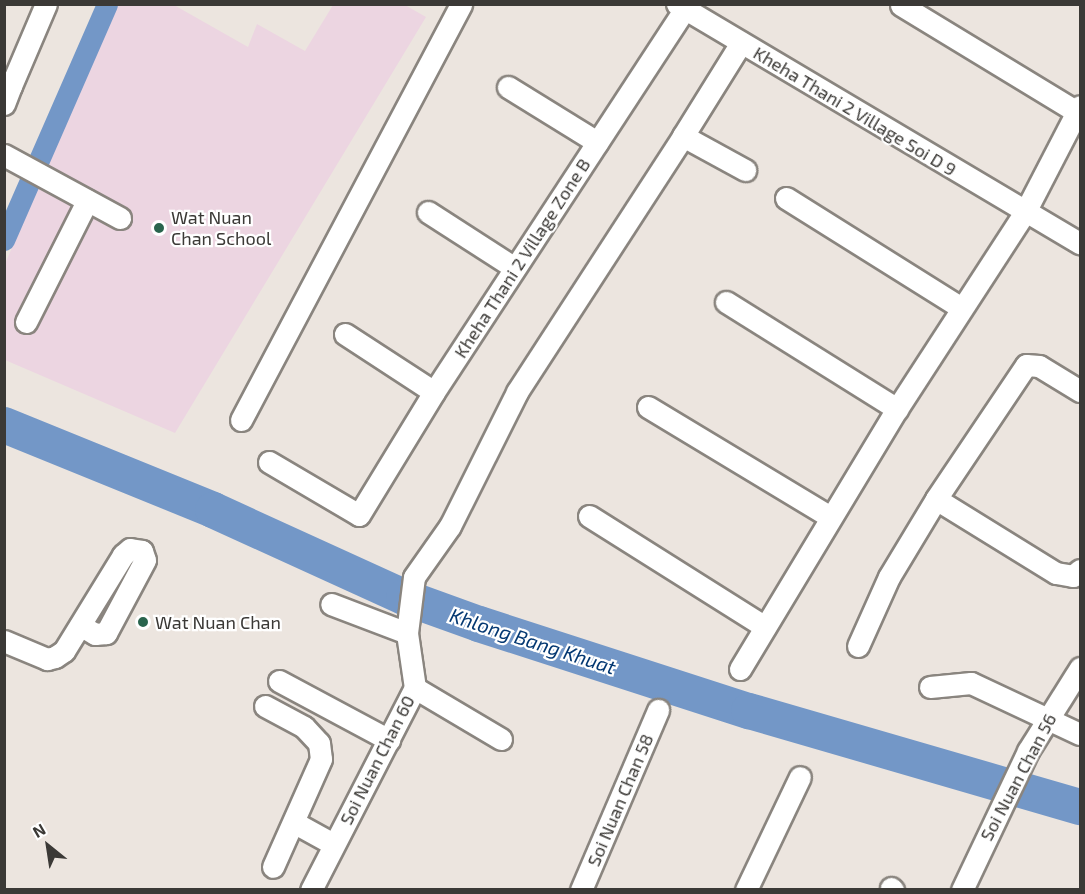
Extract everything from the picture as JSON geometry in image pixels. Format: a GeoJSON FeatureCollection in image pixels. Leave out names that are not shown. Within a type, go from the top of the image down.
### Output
{"type":"FeatureCollection","features":[{"type":"Feature","properties":{"kind":"street"},"geometry":{"type":"LineString","coordinates":[[7,91],[46,4]]}},
{"type":"Feature","properties":{"kind":"street"},"geometry":{"type":"LineString","coordinates":[[241,420],[461,4]]}},
{"type":"Feature","properties":{"kind":"street"},"geometry":{"type":"LineString","coordinates":[[740,669],[830,517],[960,307],[1025,212],[1079,109],[901,5]]}},
{"type":"Feature","properties":{"kind":"street","name":"Kheha Thani 2 Village Soi D 9"},"geometry":{"type":"LineString","coordinates":[[683,6],[741,43],[1080,243]]}},
{"type":"Feature","properties":{"kind":"street","name":"Kheha Thani 2 Village Zone B"},"geometry":{"type":"LineString","coordinates":[[269,462],[359,515],[434,393],[683,6]]}},
{"type":"Feature","properties":{"kind":"street"},"geometry":{"type":"LineString","coordinates":[[741,43],[684,136],[745,170]]}},
{"type":"Feature","properties":{"kind":"street"},"geometry":{"type":"LineString","coordinates":[[508,87],[597,142]]}},
{"type":"Feature","properties":{"kind":"street","name":"Soi Nuan Chan 60"},"geometry":{"type":"LineString","coordinates":[[311,890],[415,688],[407,633],[407,611],[414,577],[450,526],[517,392],[684,136]]}},
{"type":"Feature","properties":{"kind":"street"},"geometry":{"type":"LineString","coordinates":[[4,155],[34,169],[120,218]]}},
{"type":"Feature","properties":{"kind":"street"},"geometry":{"type":"LineString","coordinates":[[786,198],[960,307]]}},
{"type":"Feature","properties":{"kind":"street"},"geometry":{"type":"LineString","coordinates":[[26,322],[87,201]]}},
{"type":"Feature","properties":{"kind":"street"},"geometry":{"type":"LineString","coordinates":[[428,212],[515,268]]}},
{"type":"Feature","properties":{"kind":"street"},"geometry":{"type":"LineString","coordinates":[[726,302],[897,409]]}},
{"type":"Feature","properties":{"kind":"street"},"geometry":{"type":"LineString","coordinates":[[345,334],[434,393]]}},
{"type":"Feature","properties":{"kind":"street"},"geometry":{"type":"LineString","coordinates":[[858,646],[888,577],[936,499],[1026,365],[1038,366],[1080,391]]}},
{"type":"Feature","properties":{"kind":"street"},"geometry":{"type":"LineString","coordinates":[[648,407],[830,517]]}},
{"type":"Feature","properties":{"kind":"street"},"geometry":{"type":"LineString","coordinates":[[936,499],[1056,573],[1073,576],[1080,570]]}},
{"type":"Feature","properties":{"kind":"street"},"geometry":{"type":"LineString","coordinates":[[589,516],[765,627]]}},
{"type":"Feature","properties":{"kind":"street"},"geometry":{"type":"LineString","coordinates":[[331,604],[407,633]]}},
{"type":"Feature","properties":{"kind":"street"},"geometry":{"type":"LineString","coordinates":[[4,641],[47,659],[64,651],[80,625]]}},
{"type":"Feature","properties":{"kind":"street","name":"Soi Nuan Chan 56"},"geometry":{"type":"LineString","coordinates":[[962,890],[999,804],[1028,751],[1080,668]]}},
{"type":"Feature","properties":{"kind":"street"},"geometry":{"type":"LineString","coordinates":[[279,681],[389,740]]}},
{"type":"Feature","properties":{"kind":"street"},"geometry":{"type":"LineString","coordinates":[[930,687],[971,683],[1049,717],[1080,734]]}},
{"type":"Feature","properties":{"kind":"street"},"geometry":{"type":"LineString","coordinates":[[415,688],[501,739]]}},
{"type":"Feature","properties":{"kind":"street"},"geometry":{"type":"LineString","coordinates":[[265,706],[304,727],[319,743],[321,759],[295,823],[273,867]]}},
{"type":"Feature","properties":{"kind":"street","name":"Soi Nuan Chan 58"},"geometry":{"type":"LineString","coordinates":[[581,890],[658,710]]}},
{"type":"Feature","properties":{"kind":"street"},"geometry":{"type":"LineString","coordinates":[[746,890],[800,777]]}},
{"type":"Feature","properties":{"kind":"street"},"geometry":{"type":"LineString","coordinates":[[295,823],[333,844]]}},
{"type":"Feature","properties":{"kind":"shaded area","name":"Wat Nuan Chan School"},"geometry":{"type":"Polygon","coordinates":[[[115,5],[174,5],[248,47],[257,24],[305,51],[333,5],[405,5],[426,17],[175,433],[5,360],[5,264],[115,5]]]}},
{"type":"Feature","properties":{"kind":"waterway"},"geometry":{"type":"LineString","coordinates":[[4,240],[107,4]]}},
{"type":"Feature","properties":{"kind":"waterway","name":"Khlong Bang Khuat"},"geometry":{"type":"LineString","coordinates":[[4,425],[213,510],[404,597],[479,624],[749,711],[1080,807]]}},
{"type":"Feature","properties":{"kind":"place","name":"Wat Nuan Chan School"},"geometry":{"type":"Point","coordinates":[159,228]}},
{"type":"Feature","properties":{"kind":"place","name":"Wat Nuan Chan"},"geometry":{"type":"Point","coordinates":[143,622]}}]}
